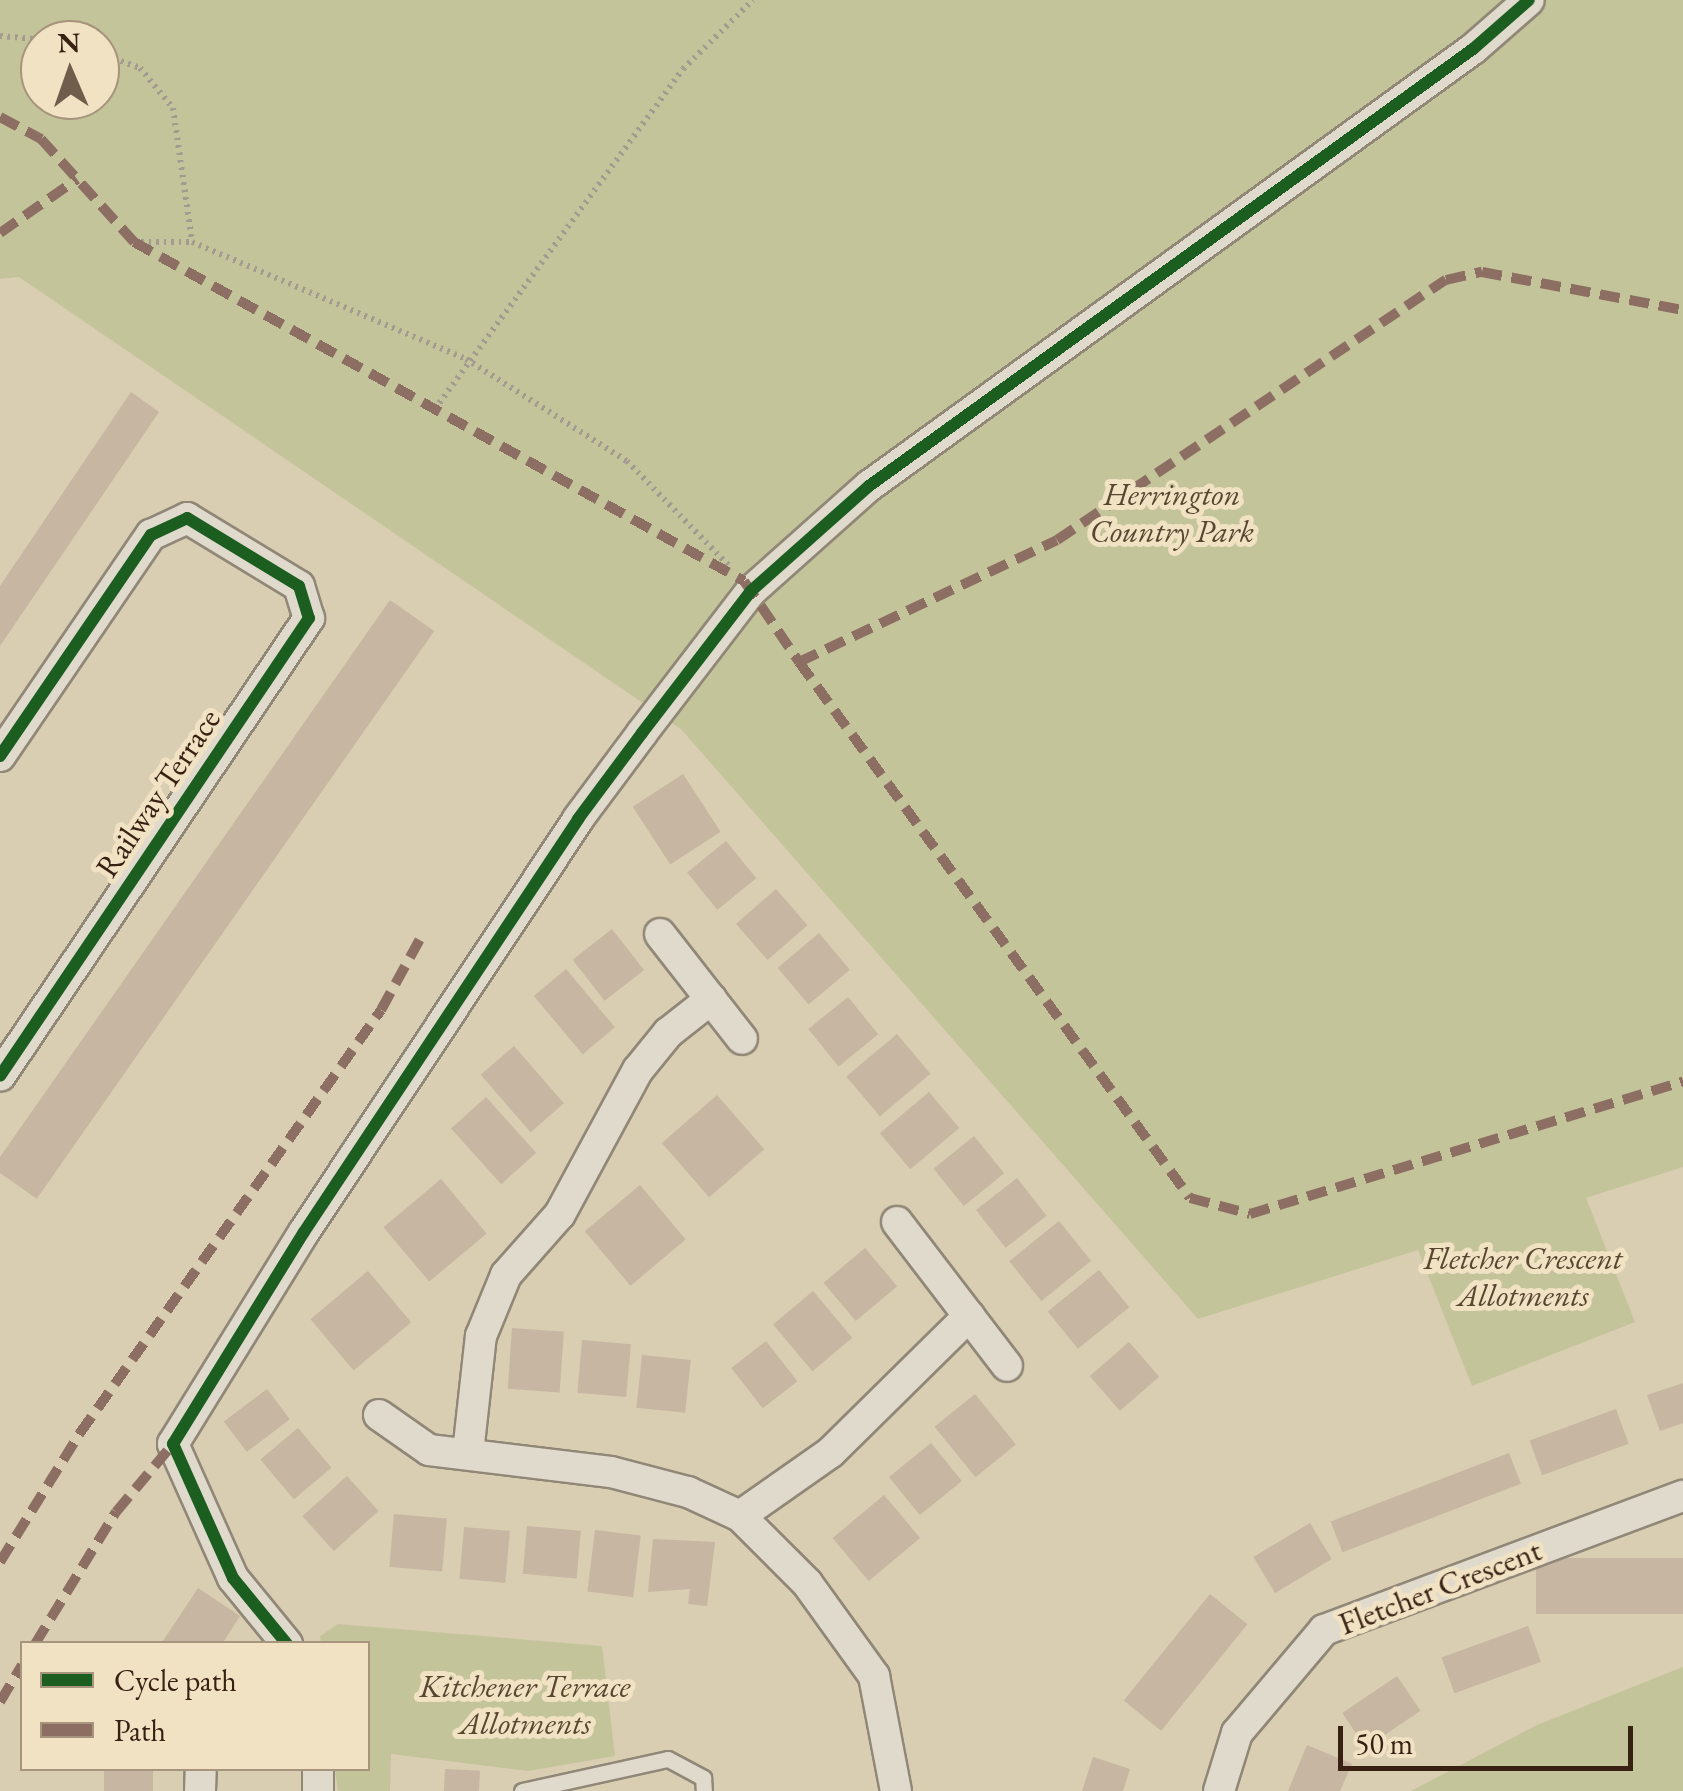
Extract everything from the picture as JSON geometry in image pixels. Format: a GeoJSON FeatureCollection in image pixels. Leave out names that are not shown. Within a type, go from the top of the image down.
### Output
{"type":"FeatureCollection","features":[{"type":"Feature","properties":{"kind":"street"},"geometry":{"type":"LineString","coordinates":[[284,1641],[232,1578],[173,1444],[304,1232],[642,732],[751,591],[869,486],[1473,49],[1529,0]]}},
{"type":"Feature","properties":{"kind":"street","name":"Railway Terrace"},"geometry":{"type":"LineString","coordinates":[[0,756],[151,535],[187,518],[299,586],[308,618],[0,1076]]}},
{"type":"Feature","properties":{"kind":"street"},"geometry":{"type":"LineString","coordinates":[[660,934],[742,1038]]}},
{"type":"Feature","properties":{"kind":"street"},"geometry":{"type":"LineString","coordinates":[[468,1454],[482,1336],[506,1275],[560,1214],[638,1070],[668,1033],[711,999]]}},
{"type":"Feature","properties":{"kind":"street"},"geometry":{"type":"LineString","coordinates":[[897,1222],[1007,1366]]}},
{"type":"Feature","properties":{"kind":"street"},"geometry":{"type":"LineString","coordinates":[[740,1516],[830,1452],[969,1316]]}},
{"type":"Feature","properties":{"kind":"street"},"geometry":{"type":"LineString","coordinates":[[379,1415],[429,1450],[611,1472],[688,1492],[740,1516],[807,1583],[874,1676],[896,1791]]}},
{"type":"Feature","properties":{"kind":"street","name":"Fletcher Crescent"},"geometry":{"type":"LineString","coordinates":[[1219,1791],[1238,1733],[1324,1630],[1683,1496]]}},
{"type":"Feature","properties":{"kind":"lane"},"geometry":{"type":"LineString","coordinates":[[522,1791],[668,1759],[702,1778],[704,1791]]}},
{"type":"Feature","properties":{"kind":"path"},"geometry":{"type":"LineString","coordinates":[[435,409],[466,359],[683,69],[753,0]]}},
{"type":"Feature","properties":{"kind":"path"},"geometry":{"type":"LineString","coordinates":[[120,60],[140,68],[173,108],[192,242]]}},
{"type":"Feature","properties":{"kind":"path"},"geometry":{"type":"LineString","coordinates":[[134,242],[192,242],[466,359],[627,461],[731,567]]}},
{"type":"Feature","properties":{"kind":"green space","name":"Herrington Country Park"},"geometry":{"type":"Polygon","coordinates":[[[0,0],[1683,0],[1683,1167],[1586,1198],[1635,1322],[1472,1386],[1418,1250],[1198,1319],[681,729],[19,277],[0,279],[0,0]]]}},
{"type":"Feature","properties":{"kind":"green space","name":"Kitchener Terrace Allotments"},"geometry":{"type":"Polygon","coordinates":[[[338,1624],[602,1646],[615,1756],[528,1771],[391,1754],[390,1791],[338,1791],[335,1771],[370,1771],[370,1641],[321,1641],[320,1636],[338,1624]]]}},
{"type":"Feature","properties":{"kind":"green space"},"geometry":{"type":"Polygon","coordinates":[[[1683,1667],[1683,1791],[1411,1791],[1537,1725],[1683,1667]]]}},
{"type":"Feature","properties":{"kind":"building"},"geometry":{"type":"Polygon","coordinates":[[[131,392],[159,412],[0,646],[0,586],[131,392]]]}},
{"type":"Feature","properties":{"kind":"building"},"geometry":{"type":"Polygon","coordinates":[[[390,600],[434,631],[37,1199],[0,1173],[0,1157],[390,600]]]}},
{"type":"Feature","properties":{"kind":"building"},"geometry":{"type":"Polygon","coordinates":[[[683,774],[721,832],[670,865],[633,807],[683,774]]]}},
{"type":"Feature","properties":{"kind":"building"},"geometry":{"type":"Polygon","coordinates":[[[726,841],[756,878],[717,910],[687,872],[726,841]]]}},
{"type":"Feature","properties":{"kind":"building"},"geometry":{"type":"Polygon","coordinates":[[[776,889],[807,925],[767,960],[736,924],[776,889]]]}},
{"type":"Feature","properties":{"kind":"building"},"geometry":{"type":"Polygon","coordinates":[[[612,929],[644,970],[605,1001],[573,960],[612,929]]]}},
{"type":"Feature","properties":{"kind":"building"},"geometry":{"type":"Polygon","coordinates":[[[819,933],[850,970],[808,1004],[778,968],[819,933]]]}},
{"type":"Feature","properties":{"kind":"building"},"geometry":{"type":"Polygon","coordinates":[[[566,969],[615,1027],[583,1054],[534,996],[566,969]]]}},
{"type":"Feature","properties":{"kind":"building"},"geometry":{"type":"Polygon","coordinates":[[[848,997],[878,1034],[839,1066],[808,1029],[848,997]]]}},
{"type":"Feature","properties":{"kind":"building"},"geometry":{"type":"Polygon","coordinates":[[[897,1034],[930,1074],[880,1116],[846,1076],[897,1034]]]}},
{"type":"Feature","properties":{"kind":"building"},"geometry":{"type":"Polygon","coordinates":[[[514,1046],[564,1103],[531,1132],[481,1075],[514,1046]]]}},
{"type":"Feature","properties":{"kind":"building"},"geometry":{"type":"Polygon","coordinates":[[[929,1092],[959,1128],[910,1169],[880,1133],[929,1092]]]}},
{"type":"Feature","properties":{"kind":"building"},"geometry":{"type":"Polygon","coordinates":[[[717,1095],[764,1149],[709,1197],[662,1143],[717,1095]]]}},
{"type":"Feature","properties":{"kind":"building"},"geometry":{"type":"Polygon","coordinates":[[[486,1097],[536,1153],[501,1184],[451,1128],[486,1097]]]}},
{"type":"Feature","properties":{"kind":"building"},"geometry":{"type":"Polygon","coordinates":[[[974,1136],[1004,1173],[964,1206],[934,1169],[974,1136]]]}},
{"type":"Feature","properties":{"kind":"building"},"geometry":{"type":"Polygon","coordinates":[[[1017,1178],[1047,1216],[1006,1248],[976,1210],[1017,1178]]]}},
{"type":"Feature","properties":{"kind":"building"},"geometry":{"type":"Polygon","coordinates":[[[441,1179],[487,1233],[429,1282],[384,1227],[441,1179]]]}},
{"type":"Feature","properties":{"kind":"building"},"geometry":{"type":"Polygon","coordinates":[[[640,1185],[686,1239],[630,1286],[585,1231],[640,1185]]]}},
{"type":"Feature","properties":{"kind":"building"},"geometry":{"type":"Polygon","coordinates":[[[1059,1221],[1091,1261],[1041,1301],[1009,1261],[1059,1221]]]}},
{"type":"Feature","properties":{"kind":"building"},"geometry":{"type":"Polygon","coordinates":[[[865,1248],[897,1286],[856,1321],[824,1283],[865,1248]]]}},
{"type":"Feature","properties":{"kind":"building"},"geometry":{"type":"Polygon","coordinates":[[[1099,1270],[1129,1307],[1078,1349],[1048,1312],[1099,1270]]]}},
{"type":"Feature","properties":{"kind":"building"},"geometry":{"type":"Polygon","coordinates":[[[368,1271],[411,1322],[354,1371],[311,1319],[368,1271]]]}},
{"type":"Feature","properties":{"kind":"building"},"geometry":{"type":"Polygon","coordinates":[[[813,1291],[852,1338],[812,1371],[773,1324],[813,1291]]]}},
{"type":"Feature","properties":{"kind":"building"},"geometry":{"type":"Polygon","coordinates":[[[512,1328],[564,1332],[560,1392],[508,1389],[512,1328]]]}},
{"type":"Feature","properties":{"kind":"building"},"geometry":{"type":"Polygon","coordinates":[[[582,1340],[631,1344],[626,1397],[577,1393],[582,1340]]]}},
{"type":"Feature","properties":{"kind":"building"},"geometry":{"type":"Polygon","coordinates":[[[766,1341],[797,1381],[763,1408],[731,1368],[766,1341]]]}},
{"type":"Feature","properties":{"kind":"building"},"geometry":{"type":"Polygon","coordinates":[[[1129,1342],[1159,1377],[1120,1411],[1090,1376],[1129,1342]]]}},
{"type":"Feature","properties":{"kind":"building"},"geometry":{"type":"Polygon","coordinates":[[[642,1355],[691,1360],[685,1413],[636,1408],[642,1355]]]}},
{"type":"Feature","properties":{"kind":"building"},"geometry":{"type":"Polygon","coordinates":[[[1683,1383],[1683,1423],[1660,1431],[1647,1395],[1683,1383]]]}},
{"type":"Feature","properties":{"kind":"building"},"geometry":{"type":"Polygon","coordinates":[[[267,1389],[290,1419],[247,1452],[224,1421],[267,1389]]]}},
{"type":"Feature","properties":{"kind":"building"},"geometry":{"type":"Polygon","coordinates":[[[975,1394],[1016,1445],[975,1477],[935,1427],[975,1394]]]}},
{"type":"Feature","properties":{"kind":"building"},"geometry":{"type":"Polygon","coordinates":[[[1616,1409],[1629,1444],[1542,1475],[1530,1440],[1616,1409]]]}},
{"type":"Feature","properties":{"kind":"building"},"geometry":{"type":"Polygon","coordinates":[[[298,1428],[331,1468],[294,1499],[260,1459],[298,1428]]]}},
{"type":"Feature","properties":{"kind":"building"},"geometry":{"type":"Polygon","coordinates":[[[931,1443],[962,1481],[920,1515],[889,1477],[931,1443]]]}},
{"type":"Feature","properties":{"kind":"building"},"geometry":{"type":"Polygon","coordinates":[[[1509,1453],[1521,1484],[1343,1552],[1331,1521],[1509,1453]]]}},
{"type":"Feature","properties":{"kind":"building"},"geometry":{"type":"Polygon","coordinates":[[[347,1476],[378,1511],[334,1551],[302,1516],[347,1476]]]}},
{"type":"Feature","properties":{"kind":"building"},"geometry":{"type":"Polygon","coordinates":[[[884,1495],[920,1538],[869,1581],[833,1538],[884,1495]]]}},
{"type":"Feature","properties":{"kind":"building"},"geometry":{"type":"Polygon","coordinates":[[[394,1514],[447,1519],[442,1571],[389,1567],[394,1514]]]}},
{"type":"Feature","properties":{"kind":"building"},"geometry":{"type":"Polygon","coordinates":[[[1310,1523],[1332,1559],[1275,1593],[1253,1557],[1310,1523]]]}},
{"type":"Feature","properties":{"kind":"building"},"geometry":{"type":"Polygon","coordinates":[[[527,1526],[581,1531],[577,1579],[523,1574],[527,1526]]]}},
{"type":"Feature","properties":{"kind":"building"},"geometry":{"type":"Polygon","coordinates":[[[464,1527],[510,1531],[505,1583],[459,1579],[464,1527]]]}},
{"type":"Feature","properties":{"kind":"building"},"geometry":{"type":"Polygon","coordinates":[[[595,1530],[641,1536],[633,1597],[587,1592],[595,1530]]]}},
{"type":"Feature","properties":{"kind":"building"},"geometry":{"type":"Polygon","coordinates":[[[653,1539],[715,1542],[707,1606],[688,1604],[690,1589],[648,1592],[653,1539]]]}},
{"type":"Feature","properties":{"kind":"building"},"geometry":{"type":"Polygon","coordinates":[[[1536,1558],[1683,1558],[1683,1614],[1536,1614],[1536,1558]]]}},
{"type":"Feature","properties":{"kind":"building"},"geometry":{"type":"Polygon","coordinates":[[[198,1588],[240,1616],[224,1641],[163,1641],[198,1588]]]}},
{"type":"Feature","properties":{"kind":"building"},"geometry":{"type":"Polygon","coordinates":[[[1210,1594],[1247,1624],[1161,1731],[1124,1700],[1210,1594]]]}},
{"type":"Feature","properties":{"kind":"building"},"geometry":{"type":"Polygon","coordinates":[[[1528,1626],[1541,1662],[1455,1693],[1442,1657],[1528,1626]]]}},
{"type":"Feature","properties":{"kind":"building"},"geometry":{"type":"Polygon","coordinates":[[[1397,1676],[1420,1711],[1366,1748],[1342,1713],[1397,1676]]]}},
{"type":"Feature","properties":{"kind":"building"},"geometry":{"type":"Polygon","coordinates":[[[1307,1745],[1352,1764],[1340,1791],[1288,1791],[1307,1745]]]}},
{"type":"Feature","properties":{"kind":"building"},"geometry":{"type":"Polygon","coordinates":[[[1093,1757],[1130,1769],[1123,1791],[1082,1791],[1093,1757]]]}},
{"type":"Feature","properties":{"kind":"building"},"geometry":{"type":"Polygon","coordinates":[[[445,1769],[480,1771],[479,1791],[444,1791],[445,1769]]]}},
{"type":"Feature","properties":{"kind":"building"},"geometry":{"type":"Polygon","coordinates":[[[104,1771],[153,1771],[153,1791],[104,1791],[104,1771]]]}},
{"type":"Feature","properties":{"kind":"marked path"},"geometry":{"type":"LineString","coordinates":[[0,117],[41,139],[134,242],[744,581],[799,662],[1057,540],[1446,280],[1482,272],[1683,310]]}},
{"type":"Feature","properties":{"kind":"marked path"},"geometry":{"type":"LineString","coordinates":[[0,233],[77,179]]}},
{"type":"Feature","properties":{"kind":"marked path"},"geometry":{"type":"LineString","coordinates":[[799,662],[1190,1198],[1250,1214],[1683,1082]]}},
{"type":"Feature","properties":{"kind":"marked path"},"geometry":{"type":"LineString","coordinates":[[0,1562],[80,1433],[381,1010],[420,939]]}},
{"type":"Feature","properties":{"kind":"marked path"},"geometry":{"type":"LineString","coordinates":[[37,1641],[116,1512],[173,1444]]}},
{"type":"Feature","properties":{"kind":"marked path"},"geometry":{"type":"LineString","coordinates":[[0,1702],[20,1668]]}},
{"type":"Feature","properties":{"kind":"cycle path"},"geometry":{"type":"LineString","coordinates":[[285,1641],[233,1578],[173,1444],[304,1232],[578,819],[642,733],[751,591],[869,486],[1473,49],[1529,0]]}},
{"type":"Feature","properties":{"kind":"cycle path"},"geometry":{"type":"LineString","coordinates":[[0,756],[151,535],[187,518],[299,586],[309,618],[0,1076]]}},
{"type":"Feature","properties":{"kind":"park label","name":"Fletcher Crescent Allotments"},"geometry":{"type":"Point","coordinates":[1523,1278]}}]}
